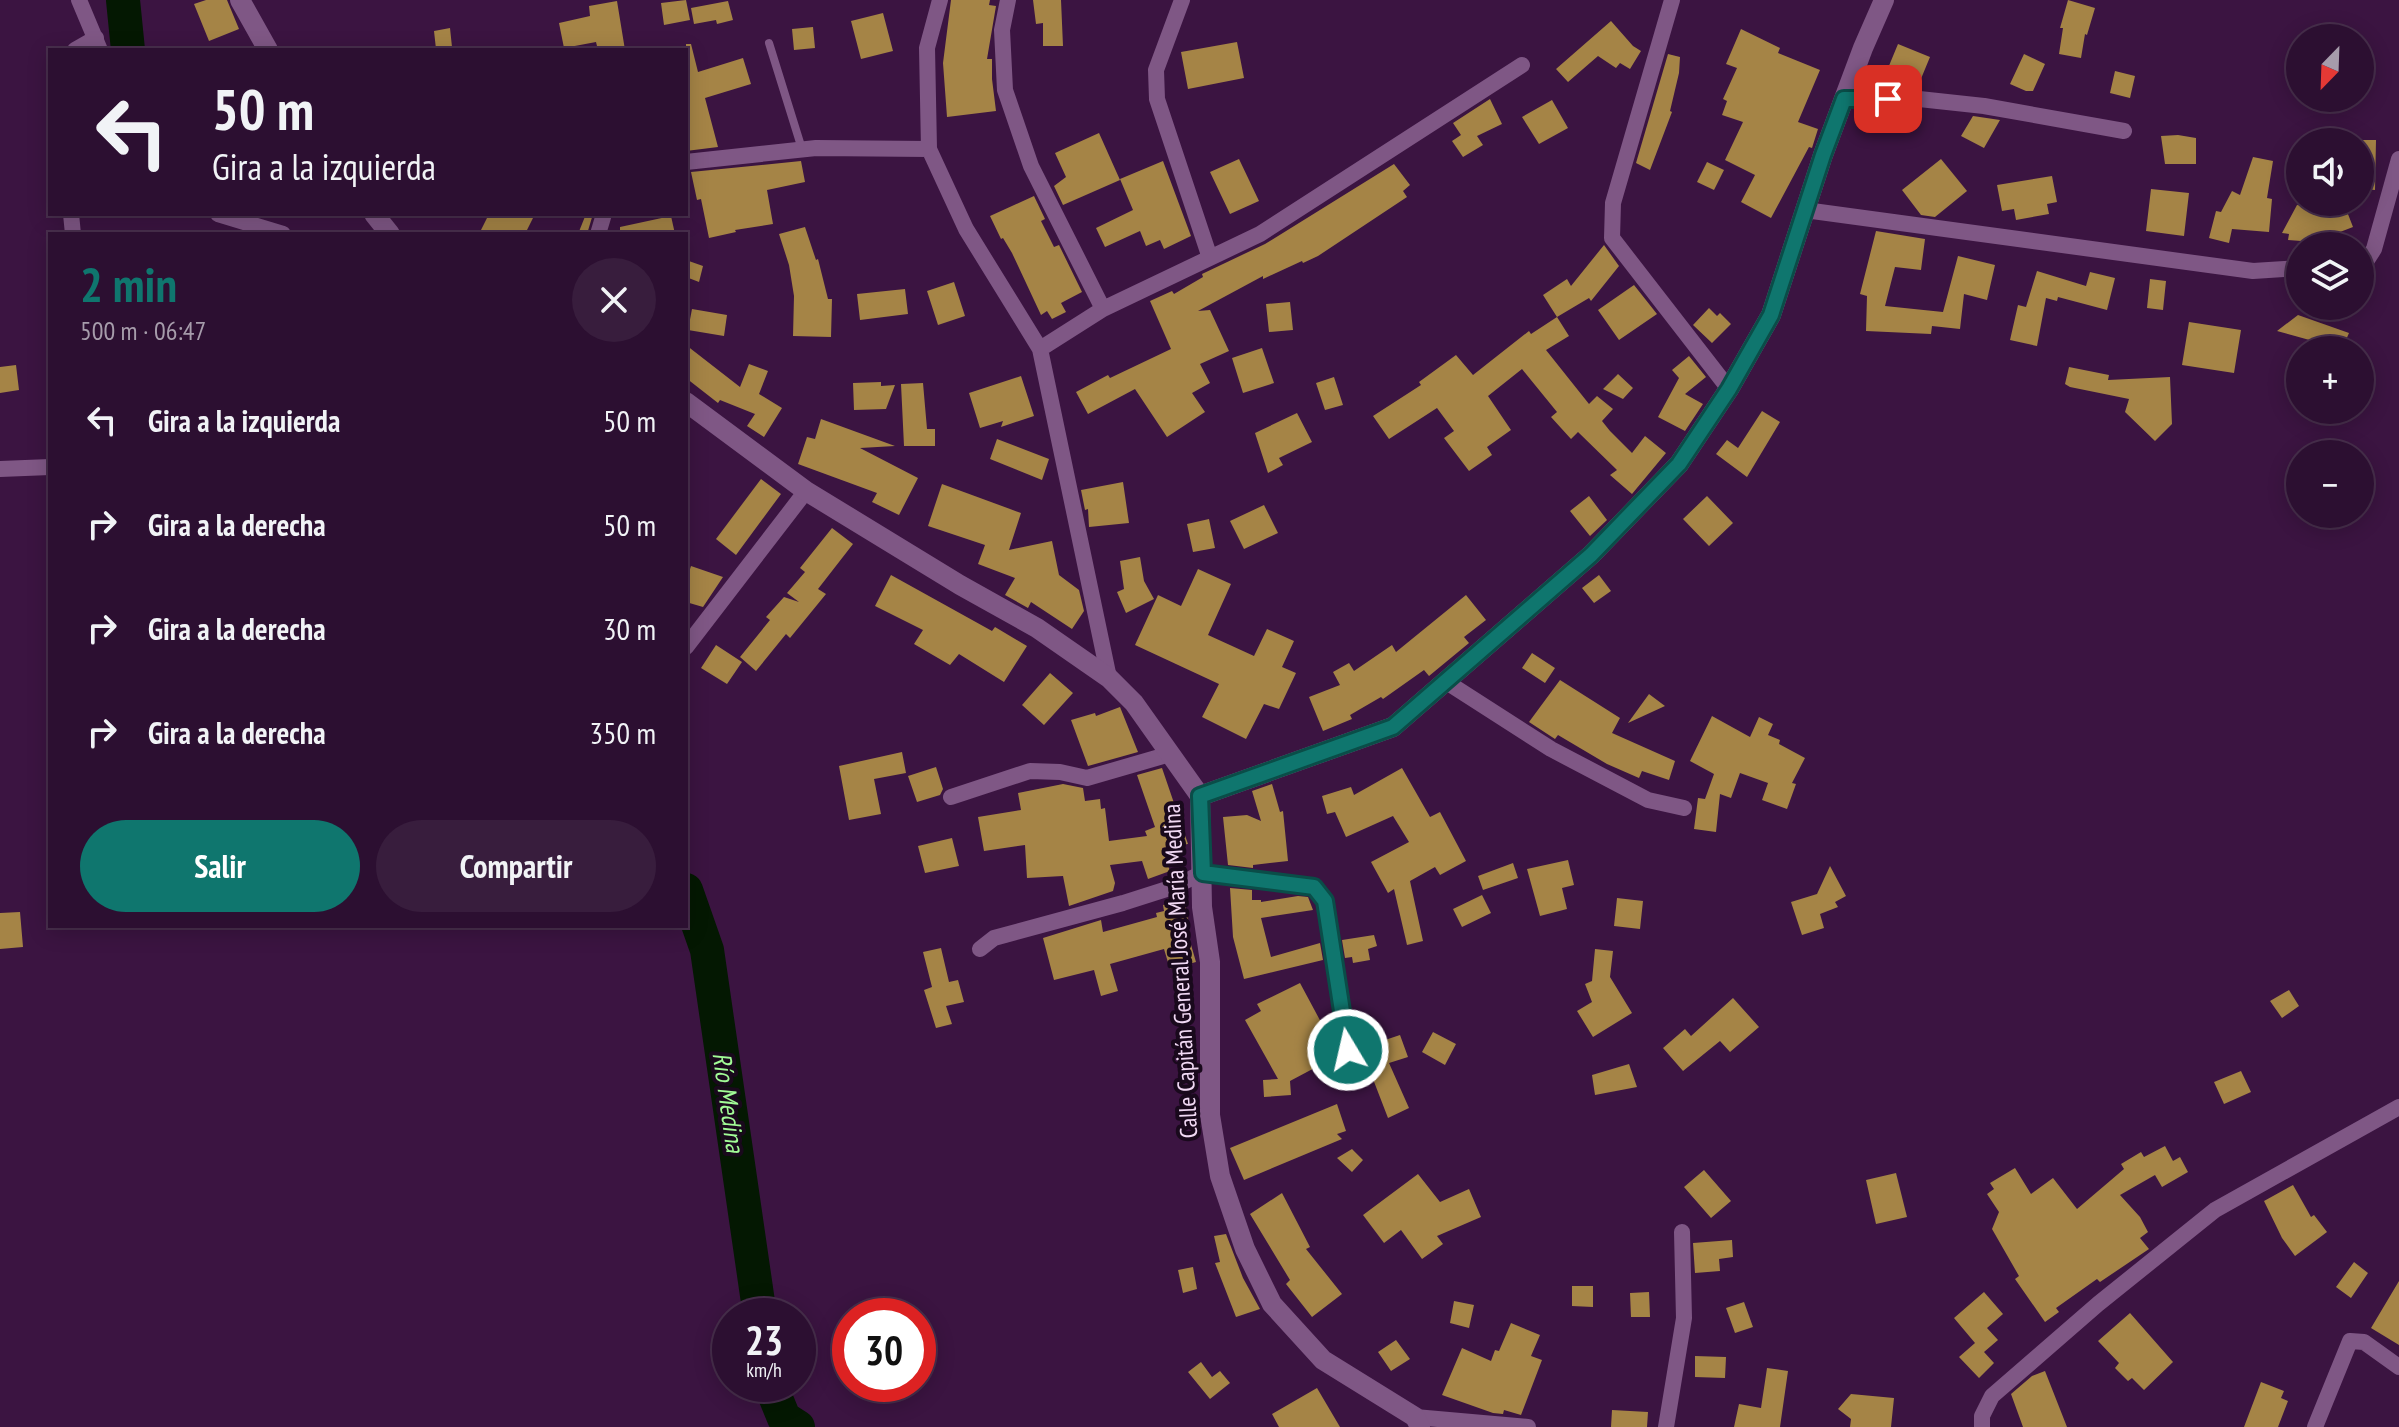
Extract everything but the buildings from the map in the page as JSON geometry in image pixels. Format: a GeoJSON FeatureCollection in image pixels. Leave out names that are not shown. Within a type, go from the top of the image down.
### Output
{"type":"FeatureCollection","features":[{"type":"Feature","properties":{"kind":"street"},"geometry":{"type":"LineString","coordinates":[[79,0],[98,44]]}},
{"type":"Feature","properties":{"kind":"street"},"geometry":{"type":"LineString","coordinates":[[240,0],[267,48]]}},
{"type":"Feature","properties":{"kind":"street"},"geometry":{"type":"LineString","coordinates":[[940,0],[927,48],[929,149],[966,229],[1040,349],[1109,678]]}},
{"type":"Feature","properties":{"kind":"street"},"geometry":{"type":"LineString","coordinates":[[1008,0],[1002,30],[1005,90],[1031,166],[1103,309]]}},
{"type":"Feature","properties":{"kind":"street"},"geometry":{"type":"LineString","coordinates":[[1182,0],[1156,70],[1157,99],[1210,258]]}},
{"type":"Feature","properties":{"kind":"street"},"geometry":{"type":"LineString","coordinates":[[1672,0],[1613,203],[1612,238],[1729,389]]}},
{"type":"Feature","properties":{"kind":"street"},"geometry":{"type":"LineString","coordinates":[[1200,796],[1393,727],[1591,555],[1679,464],[1729,389],[1771,315],[1844,99],[1884,0]]}},
{"type":"Feature","properties":{"kind":"street"},"geometry":{"type":"LineString","coordinates":[[1040,349],[1103,309],[1260,234],[1522,65]]}},
{"type":"Feature","properties":{"kind":"street"},"geometry":{"type":"LineString","coordinates":[[1844,99],[1910,98],[1954,103],[2124,131]]}},
{"type":"Feature","properties":{"kind":"street"},"geometry":{"type":"LineString","coordinates":[[688,162],[802,149],[929,149]]}},
{"type":"Feature","properties":{"kind":"street"},"geometry":{"type":"LineString","coordinates":[[2374,249],[2399,159]]}},
{"type":"Feature","properties":{"kind":"street"},"geometry":{"type":"LineString","coordinates":[[1805,210],[2253,271],[2286,269]]}},
{"type":"Feature","properties":{"kind":"street"},"geometry":{"type":"LineString","coordinates":[[224,216],[276,232]]}},
{"type":"Feature","properties":{"kind":"street"},"geometry":{"type":"LineString","coordinates":[[376,216],[388,232]]}},
{"type":"Feature","properties":{"kind":"street","name":"Calle Capitán General José María Medina"},"geometry":{"type":"LineString","coordinates":[[688,403],[806,491],[1037,628],[1109,678],[1134,703],[1200,796],[1202,907],[1210,962],[1210,1115],[1220,1176],[1245,1249],[1272,1304],[1323,1360],[1417,1422]]}},
{"type":"Feature","properties":{"kind":"street"},"geometry":{"type":"LineString","coordinates":[[0,469],[48,467]]}},
{"type":"Feature","properties":{"kind":"street"},"geometry":{"type":"LineString","coordinates":[[688,644],[806,491]]}},
{"type":"Feature","properties":{"kind":"street"},"geometry":{"type":"LineString","coordinates":[[1445,681],[1551,749],[1648,800],[1684,808]]}},
{"type":"Feature","properties":{"kind":"street"},"geometry":{"type":"LineString","coordinates":[[951,797],[1030,771],[1060,772],[1087,778],[1170,754]]}},
{"type":"Feature","properties":{"kind":"street"},"geometry":{"type":"LineString","coordinates":[[980,949],[994,938],[1135,899],[1203,873],[1314,887],[1325,901],[1348,1050]]}},
{"type":"Feature","properties":{"kind":"street"},"geometry":{"type":"LineString","coordinates":[[1982,1427],[1982,1416],[1992,1396],[2098,1304],[2215,1210],[2399,1107]]}},
{"type":"Feature","properties":{"kind":"street"},"geometry":{"type":"LineString","coordinates":[[1666,1427],[1684,1318],[1682,1232]]}},
{"type":"Feature","properties":{"kind":"street"},"geometry":{"type":"LineString","coordinates":[[2315,1427],[2350,1341],[2364,1342],[2399,1367]]}},
{"type":"Feature","properties":{"kind":"street"},"geometry":{"type":"LineString","coordinates":[[1417,1422],[1528,1427]]}},
{"type":"Feature","properties":{"kind":"lane"},"geometry":{"type":"LineString","coordinates":[[769,43],[802,149]]}},
{"type":"Feature","properties":{"kind":"waterway","name":"Río Medina"},"geometry":{"type":"LineString","coordinates":[[123,0],[128,48]]}},
{"type":"Feature","properties":{"kind":"waterway","name":"Río Medina"},"geometry":{"type":"LineString","coordinates":[[688,896],[707,950],[757,1298]]}},
{"type":"Feature","properties":{"kind":"waterway","name":"Río Medina"},"geometry":{"type":"LineString","coordinates":[[777,1402],[784,1418],[798,1427]]}},
{"type":"Feature","properties":{"kind":"route"},"geometry":{"type":"LineString","coordinates":[[1348,1050],[1325,901],[1314,887],[1203,873],[1200,796],[1393,727],[1591,555],[1679,464],[1729,389],[1771,315],[1844,99],[1888,99]]}}]}
